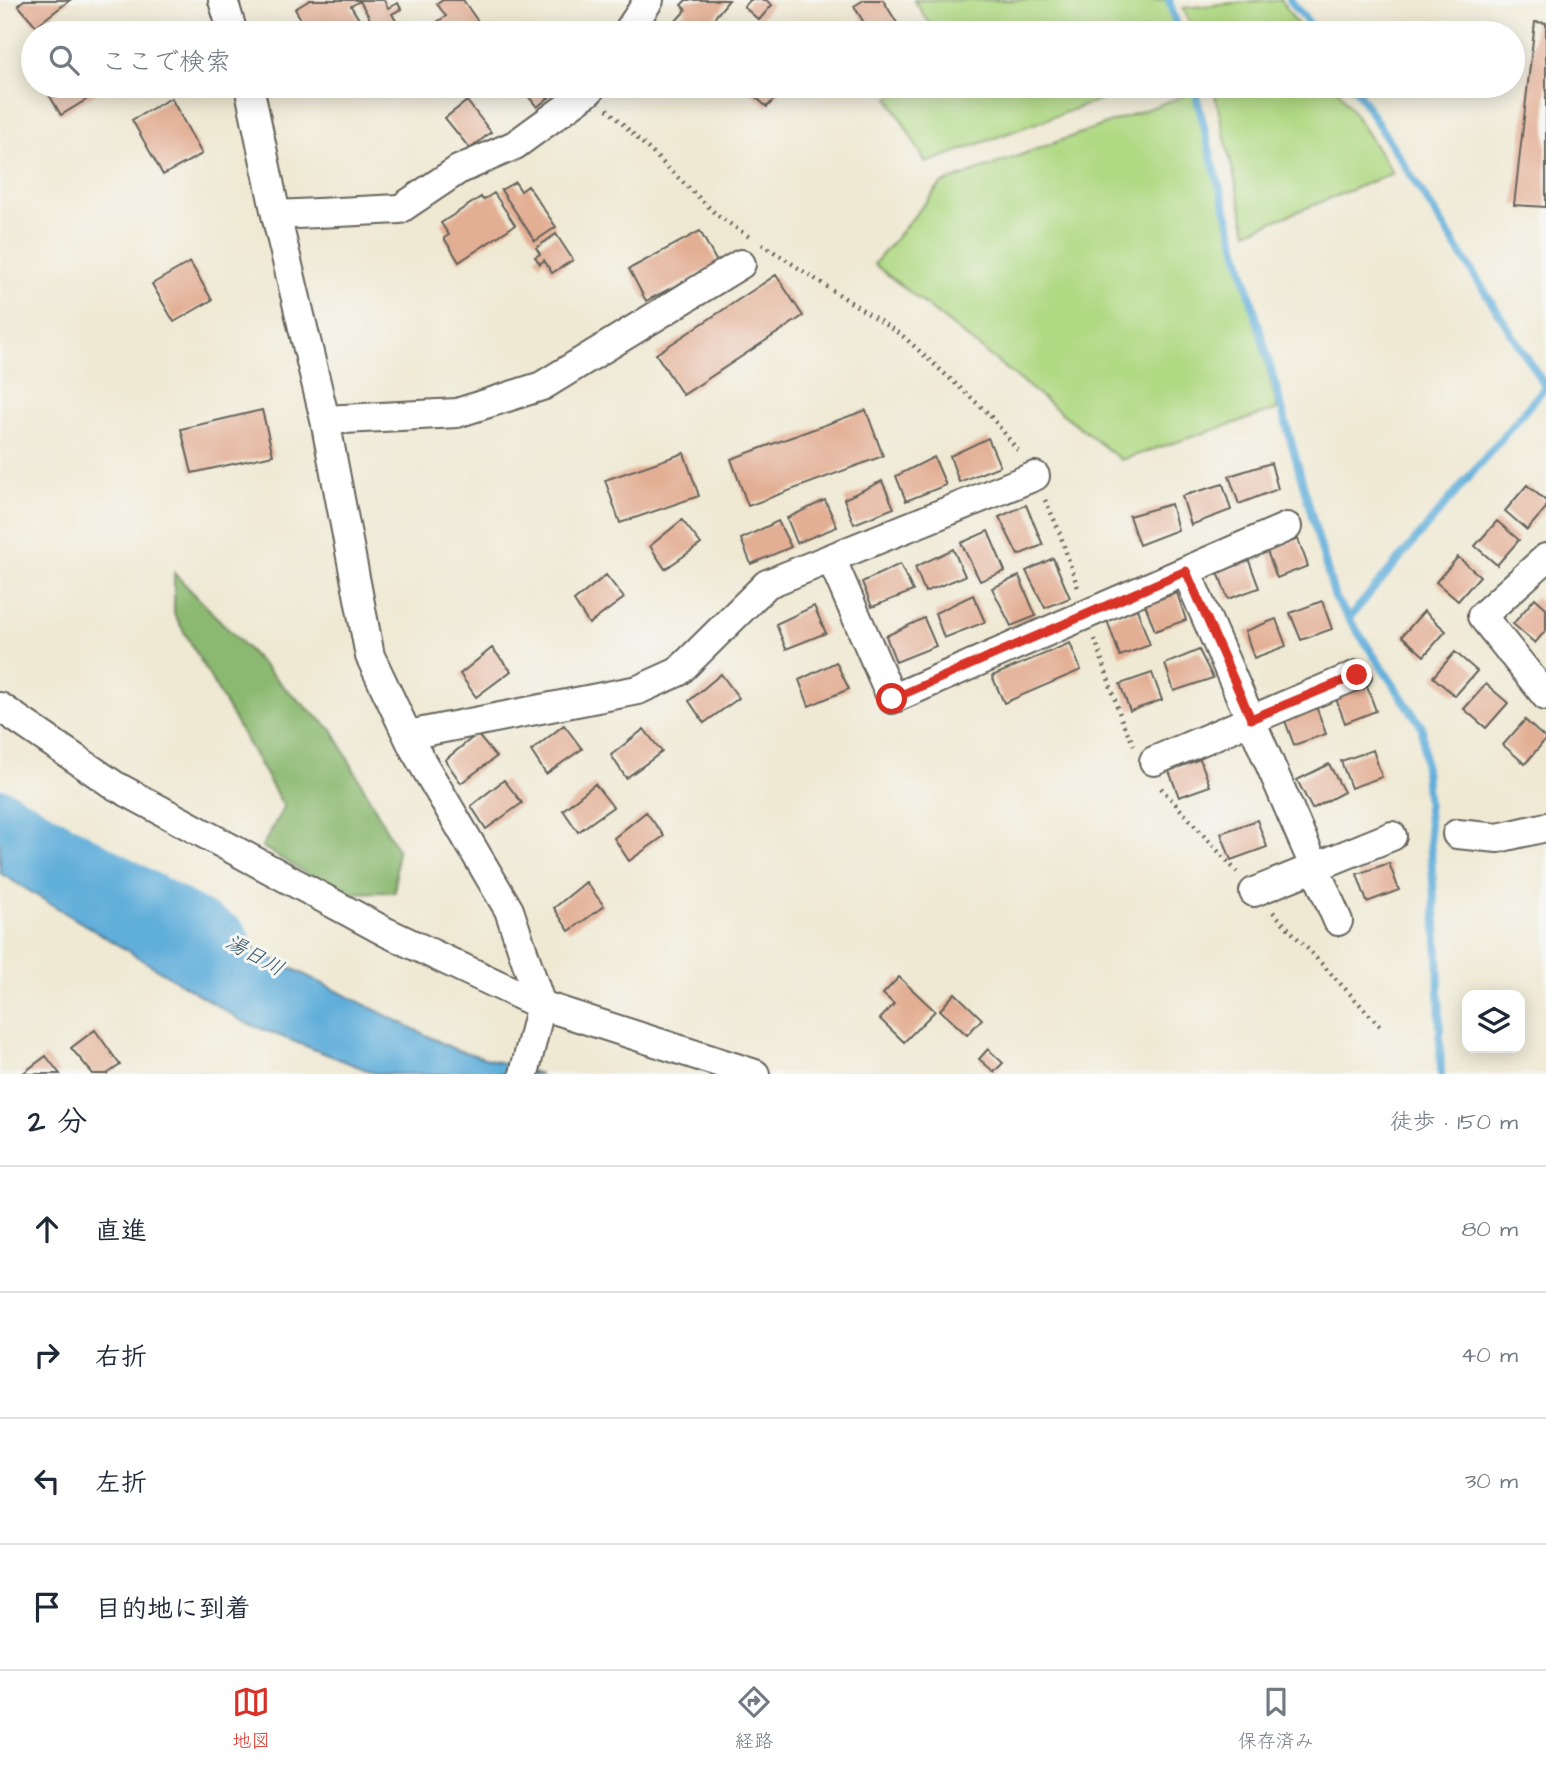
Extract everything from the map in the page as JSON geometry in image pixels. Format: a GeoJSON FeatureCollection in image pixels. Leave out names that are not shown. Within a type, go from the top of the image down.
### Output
{"type":"FeatureCollection","features":[{"type":"Feature","properties":{"kind":"street"},"geometry":{"type":"LineString","coordinates":[[223,0],[229,21]]}},
{"type":"Feature","properties":{"kind":"street"},"geometry":{"type":"LineString","coordinates":[[635,21],[649,0]]}},
{"type":"Feature","properties":{"kind":"street"},"geometry":{"type":"LineString","coordinates":[[252,98],[276,215],[325,420],[370,656],[408,735],[509,910],[541,1005],[524,1074]]}},
{"type":"Feature","properties":{"kind":"street"},"geometry":{"type":"LineString","coordinates":[[276,215],[401,209],[458,170],[515,145],[578,98]]}},
{"type":"Feature","properties":{"kind":"street"},"geometry":{"type":"LineString","coordinates":[[325,420],[457,413],[542,386],[741,264]]}},
{"type":"Feature","properties":{"kind":"street"},"geometry":{"type":"LineString","coordinates":[[408,735],[638,690],[678,672],[767,584],[1035,476]]}},
{"type":"Feature","properties":{"kind":"street"},"geometry":{"type":"LineString","coordinates":[[831,558],[892,699],[1287,527]]}},
{"type":"Feature","properties":{"kind":"street"},"geometry":{"type":"LineString","coordinates":[[1546,558],[1482,617],[1546,696]]}},
{"type":"Feature","properties":{"kind":"street"},"geometry":{"type":"LineString","coordinates":[[1186,571],[1338,921]]}},
{"type":"Feature","properties":{"kind":"street"},"geometry":{"type":"LineString","coordinates":[[1154,761],[1357,675]]}},
{"type":"Feature","properties":{"kind":"street"},"geometry":{"type":"LineString","coordinates":[[0,707],[114,785],[386,932],[541,1005],[755,1074]]}},
{"type":"Feature","properties":{"kind":"street"},"geometry":{"type":"LineString","coordinates":[[1457,834],[1498,838],[1546,827]]}},
{"type":"Feature","properties":{"kind":"street"},"geometry":{"type":"LineString","coordinates":[[1254,892],[1392,836]]}},
{"type":"Feature","properties":{"kind":"path"},"geometry":{"type":"LineString","coordinates":[[601,98],[717,215],[904,337],[989,414]]}},
{"type":"Feature","properties":{"kind":"green space"},"geometry":{"type":"Polygon","coordinates":[[[914,0],[1168,0],[1176,21],[928,21],[914,0]]]}},
{"type":"Feature","properties":{"kind":"green space"},"geometry":{"type":"Polygon","coordinates":[[[1281,0],[1295,21],[1189,21],[1183,8],[1281,0]]]}},
{"type":"Feature","properties":{"kind":"green space"},"geometry":{"type":"Polygon","coordinates":[[[889,98],[1105,98],[926,163],[889,98]]]}},
{"type":"Feature","properties":{"kind":"green space"},"geometry":{"type":"Polygon","coordinates":[[[1178,98],[1196,98],[1278,409],[1121,460],[874,264],[941,184],[1178,98]]]}},
{"type":"Feature","properties":{"kind":"green space"},"geometry":{"type":"Polygon","coordinates":[[[1216,98],[1344,98],[1393,173],[1247,232],[1216,98]]]}},
{"type":"Feature","properties":{"kind":"green space"},"geometry":{"type":"Polygon","coordinates":[[[174,573],[285,688],[333,731],[397,849],[395,892],[339,893],[262,847],[284,807],[174,614],[174,573]]]}},
{"type":"Feature","properties":{"kind":"water"},"geometry":{"type":"Polygon","coordinates":[[[0,809],[66,856],[454,1049],[540,1074],[377,1074],[244,1022],[0,873],[0,809]]]}},
{"type":"Feature","properties":{"kind":"building"},"geometry":{"type":"Polygon","coordinates":[[[24,0],[70,0],[43,21],[32,21],[18,5],[24,0]]]}},
{"type":"Feature","properties":{"kind":"building"},"geometry":{"type":"Polygon","coordinates":[[[310,0],[384,0],[388,8],[398,3],[401,9],[392,14],[396,21],[371,21],[360,1],[351,6],[360,21],[302,21],[295,9],[310,0]]]}},
{"type":"Feature","properties":{"kind":"building"},"geometry":{"type":"Polygon","coordinates":[[[443,0],[463,0],[478,21],[439,21],[446,16],[437,4],[443,0]]]}},
{"type":"Feature","properties":{"kind":"building"},"geometry":{"type":"Polygon","coordinates":[[[686,0],[729,0],[712,21],[676,21],[686,10],[681,5],[686,0]]]}},
{"type":"Feature","properties":{"kind":"building"},"geometry":{"type":"Polygon","coordinates":[[[750,0],[766,0],[772,5],[759,20],[744,7],[750,0]]]}},
{"type":"Feature","properties":{"kind":"building"},"geometry":{"type":"Polygon","coordinates":[[[864,0],[883,0],[896,21],[863,21],[854,6],[864,0]]]}},
{"type":"Feature","properties":{"kind":"building"},"geometry":{"type":"Polygon","coordinates":[[[1535,22],[1546,23],[1546,207],[1514,205],[1535,22]]]}},
{"type":"Feature","properties":{"kind":"building"},"geometry":{"type":"Polygon","coordinates":[[[51,98],[89,98],[61,115],[51,98]]]}},
{"type":"Feature","properties":{"kind":"building"},"geometry":{"type":"Polygon","coordinates":[[[171,98],[202,154],[163,175],[132,120],[171,98]]]}},
{"type":"Feature","properties":{"kind":"building"},"geometry":{"type":"Polygon","coordinates":[[[530,98],[548,98],[537,107],[530,98]]]}},
{"type":"Feature","properties":{"kind":"building"},"geometry":{"type":"Polygon","coordinates":[[[757,98],[775,98],[767,107],[757,98]]]}},
{"type":"Feature","properties":{"kind":"building"},"geometry":{"type":"Polygon","coordinates":[[[467,101],[491,132],[470,149],[445,118],[467,101]]]}},
{"type":"Feature","properties":{"kind":"building"},"geometry":{"type":"Polygon","coordinates":[[[515,182],[521,191],[528,186],[556,227],[535,241],[501,190],[515,182]]]}},
{"type":"Feature","properties":{"kind":"building"},"geometry":{"type":"Polygon","coordinates":[[[494,193],[515,225],[459,262],[444,238],[449,235],[441,223],[481,197],[483,200],[494,193]]]}},
{"type":"Feature","properties":{"kind":"building"},"geometry":{"type":"Polygon","coordinates":[[[700,231],[718,264],[646,301],[629,269],[700,231]]]}},
{"type":"Feature","properties":{"kind":"building"},"geometry":{"type":"Polygon","coordinates":[[[556,234],[573,260],[552,273],[544,260],[540,264],[535,257],[540,254],[536,248],[556,234]]]}},
{"type":"Feature","properties":{"kind":"building"},"geometry":{"type":"Polygon","coordinates":[[[190,262],[212,300],[174,322],[152,284],[190,262]]]}},
{"type":"Feature","properties":{"kind":"building"},"geometry":{"type":"Polygon","coordinates":[[[776,275],[803,316],[683,395],[656,354],[776,275]]]}},
{"type":"Feature","properties":{"kind":"building"},"geometry":{"type":"Polygon","coordinates":[[[262,410],[273,455],[192,473],[181,429],[262,410]]]}},
{"type":"Feature","properties":{"kind":"building"},"geometry":{"type":"Polygon","coordinates":[[[866,410],[883,456],[748,506],[731,459],[866,410]]]}},
{"type":"Feature","properties":{"kind":"building"},"geometry":{"type":"Polygon","coordinates":[[[988,438],[1000,466],[959,482],[950,456],[988,438]]]}},
{"type":"Feature","properties":{"kind":"building"},"geometry":{"type":"Polygon","coordinates":[[[684,453],[699,496],[620,523],[605,480],[684,453]]]}},
{"type":"Feature","properties":{"kind":"building"},"geometry":{"type":"Polygon","coordinates":[[[934,457],[946,485],[906,501],[896,476],[934,457]]]}},
{"type":"Feature","properties":{"kind":"building"},"geometry":{"type":"Polygon","coordinates":[[[1271,463],[1278,489],[1239,504],[1229,476],[1271,463]]]}},
{"type":"Feature","properties":{"kind":"building"},"geometry":{"type":"Polygon","coordinates":[[[882,481],[894,508],[854,524],[844,499],[882,481]]]}},
{"type":"Feature","properties":{"kind":"building"},"geometry":{"type":"Polygon","coordinates":[[[1223,484],[1231,510],[1191,525],[1182,496],[1223,484]]]}},
{"type":"Feature","properties":{"kind":"building"},"geometry":{"type":"Polygon","coordinates":[[[1527,485],[1546,501],[1546,508],[1527,530],[1505,511],[1527,485]]]}},
{"type":"Feature","properties":{"kind":"building"},"geometry":{"type":"Polygon","coordinates":[[[825,500],[837,527],[797,543],[787,518],[825,500]]]}},
{"type":"Feature","properties":{"kind":"building"},"geometry":{"type":"Polygon","coordinates":[[[1171,504],[1178,530],[1139,545],[1129,516],[1171,504]]]}},
{"type":"Feature","properties":{"kind":"building"},"geometry":{"type":"Polygon","coordinates":[[[1026,505],[1043,545],[1018,555],[999,517],[1026,505]]]}},
{"type":"Feature","properties":{"kind":"building"},"geometry":{"type":"Polygon","coordinates":[[[682,520],[701,544],[665,569],[650,546],[682,520]]]}},
{"type":"Feature","properties":{"kind":"building"},"geometry":{"type":"Polygon","coordinates":[[[778,521],[791,547],[751,564],[741,539],[778,521]]]}},
{"type":"Feature","properties":{"kind":"building"},"geometry":{"type":"Polygon","coordinates":[[[1497,521],[1519,540],[1497,565],[1475,546],[1497,521]]]}},
{"type":"Feature","properties":{"kind":"building"},"geometry":{"type":"Polygon","coordinates":[[[988,531],[1005,571],[980,581],[961,543],[988,531]]]}},
{"type":"Feature","properties":{"kind":"building"},"geometry":{"type":"Polygon","coordinates":[[[1298,539],[1308,566],[1277,578],[1267,551],[1298,539]]]}},
{"type":"Feature","properties":{"kind":"building"},"geometry":{"type":"Polygon","coordinates":[[[953,549],[965,576],[925,592],[915,567],[953,549]]]}},
{"type":"Feature","properties":{"kind":"building"},"geometry":{"type":"Polygon","coordinates":[[[1458,557],[1480,576],[1458,601],[1436,582],[1458,557]]]}},
{"type":"Feature","properties":{"kind":"building"},"geometry":{"type":"Polygon","coordinates":[[[1053,558],[1070,598],[1045,608],[1026,571],[1053,558]]]}},
{"type":"Feature","properties":{"kind":"building"},"geometry":{"type":"Polygon","coordinates":[[[1249,561],[1259,588],[1228,599],[1218,572],[1249,561]]]}},
{"type":"Feature","properties":{"kind":"building"},"geometry":{"type":"Polygon","coordinates":[[[900,564],[913,591],[872,607],[862,582],[900,564]]]}},
{"type":"Feature","properties":{"kind":"building"},"geometry":{"type":"Polygon","coordinates":[[[606,575],[624,598],[589,624],[574,601],[606,575]]]}},
{"type":"Feature","properties":{"kind":"building"},"geometry":{"type":"Polygon","coordinates":[[[1019,576],[1036,616],[1011,626],[992,588],[1019,576]]]}},
{"type":"Feature","properties":{"kind":"building"},"geometry":{"type":"Polygon","coordinates":[[[1177,593],[1186,620],[1155,631],[1145,604],[1177,593]]]}},
{"type":"Feature","properties":{"kind":"building"},"geometry":{"type":"Polygon","coordinates":[[[973,595],[985,622],[944,638],[935,613],[973,595]]]}},
{"type":"Feature","properties":{"kind":"building"},"geometry":{"type":"Polygon","coordinates":[[[1535,598],[1546,608],[1546,630],[1535,643],[1513,624],[1535,598]]]}},
{"type":"Feature","properties":{"kind":"building"},"geometry":{"type":"Polygon","coordinates":[[[1322,601],[1332,629],[1301,640],[1290,613],[1322,601]]]}},
{"type":"Feature","properties":{"kind":"building"},"geometry":{"type":"Polygon","coordinates":[[[814,606],[826,633],[786,649],[776,624],[814,606]]]}},
{"type":"Feature","properties":{"kind":"building"},"geometry":{"type":"Polygon","coordinates":[[[1137,609],[1150,645],[1120,656],[1107,620],[1137,609]]]}},
{"type":"Feature","properties":{"kind":"building"},"geometry":{"type":"Polygon","coordinates":[[[1424,611],[1446,631],[1424,656],[1402,636],[1424,611]]]}},
{"type":"Feature","properties":{"kind":"building"},"geometry":{"type":"Polygon","coordinates":[[[924,618],[936,646],[896,662],[886,636],[924,618]]]}},
{"type":"Feature","properties":{"kind":"building"},"geometry":{"type":"Polygon","coordinates":[[[1276,619],[1286,646],[1254,658],[1245,631],[1276,619]]]}},
{"type":"Feature","properties":{"kind":"building"},"geometry":{"type":"Polygon","coordinates":[[[1070,643],[1081,670],[1004,703],[992,676],[1070,643]]]}},
{"type":"Feature","properties":{"kind":"building"},"geometry":{"type":"Polygon","coordinates":[[[492,648],[511,671],[476,697],[460,674],[492,648]]]}},
{"type":"Feature","properties":{"kind":"building"},"geometry":{"type":"Polygon","coordinates":[[[1199,650],[1213,678],[1174,691],[1165,664],[1199,650]]]}},
{"type":"Feature","properties":{"kind":"building"},"geometry":{"type":"Polygon","coordinates":[[[1455,652],[1477,671],[1455,696],[1433,677],[1455,652]]]}},
{"type":"Feature","properties":{"kind":"building"},"geometry":{"type":"Polygon","coordinates":[[[836,662],[849,689],[809,706],[799,680],[836,662]]]}},
{"type":"Feature","properties":{"kind":"building"},"geometry":{"type":"Polygon","coordinates":[[[1152,673],[1162,700],[1130,711],[1120,684],[1152,673]]]}},
{"type":"Feature","properties":{"kind":"building"},"geometry":{"type":"Polygon","coordinates":[[[721,674],[739,698],[704,723],[689,701],[721,674]]]}},
{"type":"Feature","properties":{"kind":"building"},"geometry":{"type":"Polygon","coordinates":[[[1366,684],[1376,711],[1345,723],[1335,696],[1366,684]]]}},
{"type":"Feature","properties":{"kind":"building"},"geometry":{"type":"Polygon","coordinates":[[[1486,684],[1508,703],[1486,728],[1464,709],[1486,684]]]}},
{"type":"Feature","properties":{"kind":"building"},"geometry":{"type":"Polygon","coordinates":[[[1316,706],[1326,734],[1294,745],[1284,718],[1316,706]]]}},
{"type":"Feature","properties":{"kind":"building"},"geometry":{"type":"Polygon","coordinates":[[[1525,720],[1546,739],[1525,764],[1503,745],[1525,720]]]}},
{"type":"Feature","properties":{"kind":"building"},"geometry":{"type":"Polygon","coordinates":[[[564,725],[582,749],[546,774],[531,751],[564,725]]]}},
{"type":"Feature","properties":{"kind":"building"},"geometry":{"type":"Polygon","coordinates":[[[644,729],[662,752],[626,778],[611,755],[644,729]]]}},
{"type":"Feature","properties":{"kind":"building"},"geometry":{"type":"Polygon","coordinates":[[[477,734],[496,757],[461,783],[445,760],[477,734]]]}},
{"type":"Feature","properties":{"kind":"building"},"geometry":{"type":"Polygon","coordinates":[[[1373,750],[1382,777],[1351,788],[1341,761],[1373,750]]]}},
{"type":"Feature","properties":{"kind":"building"},"geometry":{"type":"Polygon","coordinates":[[[1200,759],[1210,786],[1179,797],[1169,771],[1200,759]]]}},
{"type":"Feature","properties":{"kind":"building"},"geometry":{"type":"Polygon","coordinates":[[[1329,764],[1344,792],[1312,809],[1297,780],[1329,764]]]}},
{"type":"Feature","properties":{"kind":"building"},"geometry":{"type":"Polygon","coordinates":[[[504,780],[522,803],[486,829],[471,806],[504,780]]]}},
{"type":"Feature","properties":{"kind":"building"},"geometry":{"type":"Polygon","coordinates":[[[595,784],[613,807],[578,832],[563,810],[595,784]]]}},
{"type":"Feature","properties":{"kind":"building"},"geometry":{"type":"Polygon","coordinates":[[[646,812],[664,836],[629,861],[614,838],[646,812]]]}},
{"type":"Feature","properties":{"kind":"building"},"geometry":{"type":"Polygon","coordinates":[[[1257,820],[1267,847],[1231,860],[1221,833],[1257,820]]]}},
{"type":"Feature","properties":{"kind":"building"},"geometry":{"type":"Polygon","coordinates":[[[1389,863],[1399,890],[1367,902],[1357,874],[1389,863]]]}},
{"type":"Feature","properties":{"kind":"building"},"geometry":{"type":"Polygon","coordinates":[[[586,882],[604,906],[569,931],[554,908],[586,882]]]}},
{"type":"Feature","properties":{"kind":"building"},"geometry":{"type":"Polygon","coordinates":[[[899,977],[935,1011],[904,1042],[880,1019],[894,1004],[883,994],[899,977]]]}},
{"type":"Feature","properties":{"kind":"building"},"geometry":{"type":"Polygon","coordinates":[[[955,993],[982,1019],[967,1035],[940,1010],[955,993]]]}},
{"type":"Feature","properties":{"kind":"building"},"geometry":{"type":"Polygon","coordinates":[[[95,1030],[120,1065],[107,1074],[93,1074],[71,1048],[95,1030]]]}},
{"type":"Feature","properties":{"kind":"building"},"geometry":{"type":"Polygon","coordinates":[[[988,1049],[1003,1063],[994,1072],[979,1059],[988,1049]]]}},
{"type":"Feature","properties":{"kind":"building"},"geometry":{"type":"Polygon","coordinates":[[[46,1056],[60,1074],[22,1074],[46,1056]]]}},
{"type":"Feature","properties":{"kind":"waterway"},"geometry":{"type":"LineString","coordinates":[[1169,0],[1175,21]]}},
{"type":"Feature","properties":{"kind":"waterway"},"geometry":{"type":"LineString","coordinates":[[1290,0],[1307,21]]}},
{"type":"Feature","properties":{"kind":"waterway"},"geometry":{"type":"LineString","coordinates":[[1197,98],[1335,598],[1422,727],[1438,952],[1441,1074]]}},
{"type":"Feature","properties":{"kind":"waterway"},"geometry":{"type":"LineString","coordinates":[[1362,98],[1545,386]]}},
{"type":"Feature","properties":{"kind":"waterway"},"geometry":{"type":"LineString","coordinates":[[1349,618],[1546,386]]}},
{"type":"Feature","properties":{"kind":"waterway","name":"湯日川"},"geometry":{"type":"LineString","coordinates":[[0,813],[225,939]]}},
{"type":"Feature","properties":{"kind":"route"},"geometry":{"type":"LineString","coordinates":[[892,699],[1186,571],[1251,719],[1357,675]]}}]}
